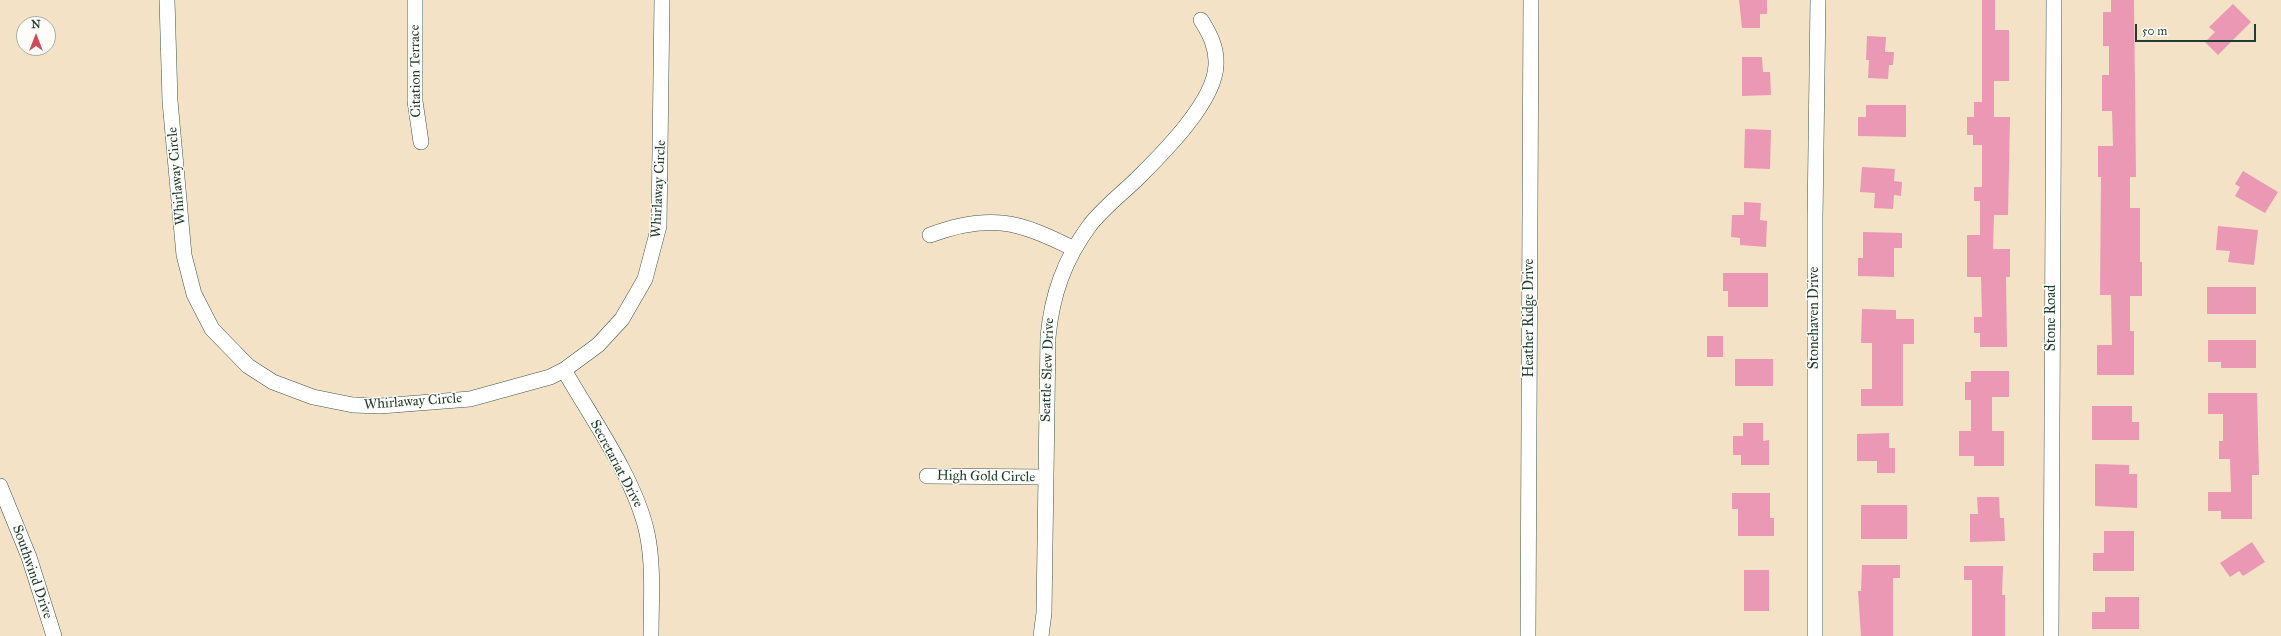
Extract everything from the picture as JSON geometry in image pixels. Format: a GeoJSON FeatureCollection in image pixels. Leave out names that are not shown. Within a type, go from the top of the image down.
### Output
{"type":"FeatureCollection","features":[{"type":"Feature","properties":{"kind":"street","name":"Whirlaway Circle"},"geometry":{"type":"LineString","coordinates":[[167,0],[170,101],[184,255],[189,280],[201,308],[212,329],[236,356],[261,376],[288,389],[312,397],[353,406],[380,406],[470,398],[532,383],[564,370],[598,345],[622,319],[645,279],[656,245],[660,209],[662,0]]}},
{"type":"Feature","properties":{"kind":"street","name":"Citation Terrace"},"geometry":{"type":"LineString","coordinates":[[415,0],[415,101],[421,142]]}},
{"type":"Feature","properties":{"kind":"street","name":"Heather Ridge Drive"},"geometry":{"type":"LineString","coordinates":[[1528,636],[1531,0]]}},
{"type":"Feature","properties":{"kind":"street","name":"Stonehaven Drive"},"geometry":{"type":"LineString","coordinates":[[1815,636],[1815,219],[1818,0]]}},
{"type":"Feature","properties":{"kind":"street","name":"Stone Road"},"geometry":{"type":"LineString","coordinates":[[2051,636],[2054,0]]}},
{"type":"Feature","properties":{"kind":"street","name":"Seattle Slew Drive"},"geometry":{"type":"LineString","coordinates":[[1041,636],[1044,613],[1048,337],[1051,310],[1060,277],[1074,249],[1090,224],[1164,151],[1191,118],[1210,89],[1216,65],[1215,51],[1211,36],[1201,20]]}},
{"type":"Feature","properties":{"kind":"street"},"geometry":{"type":"LineString","coordinates":[[930,235],[974,222],[994,221],[1032,229],[1074,249]]}},
{"type":"Feature","properties":{"kind":"street","name":"Secretariat Drive"},"geometry":{"type":"LineString","coordinates":[[564,370],[612,452],[643,518],[651,569],[651,636]]}},
{"type":"Feature","properties":{"kind":"street","name":"High Gold Circle"},"geometry":{"type":"LineString","coordinates":[[927,476],[1045,477]]}},
{"type":"Feature","properties":{"kind":"street","name":"Southwind Drive"},"geometry":{"type":"LineString","coordinates":[[0,486],[29,557],[54,636]]}},
{"type":"Feature","properties":{"kind":"building"},"geometry":{"type":"Polygon","coordinates":[[[1739,0],[1767,0],[1767,14],[1760,14],[1760,28],[1742,28],[1739,0]]]}},
{"type":"Feature","properties":{"kind":"building"},"geometry":{"type":"Polygon","coordinates":[[[1982,0],[1995,0],[1995,30],[2009,30],[2009,81],[1994,81],[1994,117],[2010,117],[2008,215],[1994,215],[1993,249],[2010,249],[2010,277],[2006,277],[2007,347],[1980,347],[1980,333],[1974,333],[1974,317],[1982,317],[1981,277],[1967,277],[1967,235],[1980,235],[1980,201],[1974,201],[1974,187],[1982,187],[1982,145],[1973,145],[1973,135],[1967,135],[1967,117],[1974,117],[1974,102],[1982,102],[1982,0]]]}},
{"type":"Feature","properties":{"kind":"building"},"geometry":{"type":"Polygon","coordinates":[[[2111,0],[2134,0],[2136,177],[2130,177],[2130,208],[2140,208],[2140,262],[2142,262],[2142,296],[2130,296],[2130,331],[2134,331],[2134,375],[2097,375],[2097,345],[2112,345],[2111,295],[2100,295],[2101,177],[2098,177],[2098,146],[2113,146],[2112,111],[2102,111],[2102,75],[2109,75],[2109,46],[2103,46],[2103,12],[2111,12],[2111,0]]]}},
{"type":"Feature","properties":{"kind":"building"},"geometry":{"type":"Polygon","coordinates":[[[2233,4],[2251,22],[2218,55],[2205,42],[2215,32],[2209,27],[2233,4]]]}},
{"type":"Feature","properties":{"kind":"building"},"geometry":{"type":"Polygon","coordinates":[[[1867,36],[1886,37],[1885,52],[1894,52],[1893,65],[1889,65],[1888,79],[1868,78],[1869,60],[1866,60],[1867,36]]]}},
{"type":"Feature","properties":{"kind":"building"},"geometry":{"type":"Polygon","coordinates":[[[1742,57],[1762,57],[1763,72],[1770,72],[1771,95],[1742,96],[1742,57]]]}},
{"type":"Feature","properties":{"kind":"building"},"geometry":{"type":"Polygon","coordinates":[[[1866,105],[1906,105],[1906,137],[1858,136],[1858,117],[1866,117],[1866,105]]]}},
{"type":"Feature","properties":{"kind":"building"},"geometry":{"type":"Polygon","coordinates":[[[1745,129],[1771,130],[1770,169],[1744,168],[1745,129]]]}},
{"type":"Feature","properties":{"kind":"building"},"geometry":{"type":"Polygon","coordinates":[[[1862,167],[1895,169],[1894,181],[1902,182],[1901,196],[1894,195],[1893,209],[1874,208],[1875,193],[1860,192],[1862,167]]]}},
{"type":"Feature","properties":{"kind":"building"},"geometry":{"type":"Polygon","coordinates":[[[2243,171],[2278,192],[2265,213],[2235,196],[2240,187],[2235,184],[2243,171]]]}},
{"type":"Feature","properties":{"kind":"building"},"geometry":{"type":"Polygon","coordinates":[[[1744,202],[1761,203],[1760,220],[1767,221],[1766,247],[1740,245],[1740,238],[1731,237],[1732,215],[1744,215],[1744,202]]]}},
{"type":"Feature","properties":{"kind":"building"},"geometry":{"type":"Polygon","coordinates":[[[2218,226],[2258,230],[2254,265],[2228,262],[2230,251],[2216,250],[2218,226]]]}},
{"type":"Feature","properties":{"kind":"building"},"geometry":{"type":"Polygon","coordinates":[[[1863,232],[1902,233],[1902,248],[1894,248],[1894,277],[1858,276],[1858,258],[1863,258],[1863,232]]]}},
{"type":"Feature","properties":{"kind":"building"},"geometry":{"type":"Polygon","coordinates":[[[1723,273],[1768,273],[1768,307],[1728,307],[1728,291],[1723,291],[1723,273]]]}},
{"type":"Feature","properties":{"kind":"building"},"geometry":{"type":"Polygon","coordinates":[[[2207,287],[2256,287],[2256,314],[2207,314],[2207,287]]]}},
{"type":"Feature","properties":{"kind":"building"},"geometry":{"type":"Polygon","coordinates":[[[1862,309],[1896,310],[1896,319],[1914,319],[1914,344],[1903,344],[1903,406],[1861,406],[1861,389],[1872,389],[1872,343],[1861,343],[1862,309]]]}},
{"type":"Feature","properties":{"kind":"building"},"geometry":{"type":"Polygon","coordinates":[[[1707,336],[1723,336],[1723,357],[1707,357],[1707,336]]]}},
{"type":"Feature","properties":{"kind":"building"},"geometry":{"type":"Polygon","coordinates":[[[2208,340],[2256,340],[2256,368],[2221,368],[2221,362],[2208,362],[2208,340]]]}},
{"type":"Feature","properties":{"kind":"building"},"geometry":{"type":"Polygon","coordinates":[[[1735,359],[1773,359],[1773,386],[1735,386],[1735,359]]]}},
{"type":"Feature","properties":{"kind":"building"},"geometry":{"type":"Polygon","coordinates":[[[1971,371],[2009,371],[2009,397],[1992,397],[1992,431],[2004,431],[2004,466],[1974,466],[1974,456],[1959,456],[1959,431],[1971,431],[1971,400],[1965,400],[1965,382],[1971,382],[1971,371]]]}},
{"type":"Feature","properties":{"kind":"building"},"geometry":{"type":"Polygon","coordinates":[[[2208,393],[2257,393],[2259,475],[2252,475],[2252,519],[2221,519],[2221,511],[2208,511],[2208,492],[2231,492],[2230,459],[2219,459],[2219,441],[2223,441],[2223,414],[2208,414],[2208,393]]]}},
{"type":"Feature","properties":{"kind":"building"},"geometry":{"type":"Polygon","coordinates":[[[2092,406],[2132,406],[2132,422],[2139,422],[2139,440],[2092,440],[2092,406]]]}},
{"type":"Feature","properties":{"kind":"building"},"geometry":{"type":"Polygon","coordinates":[[[1743,423],[1763,423],[1763,441],[1769,440],[1769,465],[1741,465],[1741,455],[1733,455],[1733,436],[1743,436],[1743,423]]]}},
{"type":"Feature","properties":{"kind":"building"},"geometry":{"type":"Polygon","coordinates":[[[1889,433],[1889,448],[1895,448],[1895,473],[1877,473],[1877,461],[1857,461],[1857,434],[1889,433]]]}},
{"type":"Feature","properties":{"kind":"building"},"geometry":{"type":"Polygon","coordinates":[[[2095,464],[2129,465],[2129,474],[2137,474],[2137,508],[2095,506],[2095,464]]]}},
{"type":"Feature","properties":{"kind":"building"},"geometry":{"type":"Polygon","coordinates":[[[1732,493],[1770,493],[1770,518],[1774,518],[1774,536],[1738,536],[1738,509],[1732,509],[1732,493]]]}},
{"type":"Feature","properties":{"kind":"building"},"geometry":{"type":"Polygon","coordinates":[[[1977,497],[1999,497],[2000,518],[2004,518],[2005,541],[1970,542],[1970,514],[1978,514],[1977,497]]]}},
{"type":"Feature","properties":{"kind":"building"},"geometry":{"type":"Polygon","coordinates":[[[1861,505],[1907,505],[1907,539],[1861,539],[1861,505]]]}},
{"type":"Feature","properties":{"kind":"building"},"geometry":{"type":"Polygon","coordinates":[[[2104,531],[2134,531],[2134,571],[2093,571],[2093,553],[2104,553],[2104,531]]]}},
{"type":"Feature","properties":{"kind":"building"},"geometry":{"type":"Polygon","coordinates":[[[2252,542],[2265,562],[2243,576],[2239,571],[2230,577],[2220,563],[2252,542]]]}},
{"type":"Feature","properties":{"kind":"building"},"geometry":{"type":"Polygon","coordinates":[[[1862,565],[1900,565],[1900,578],[1893,578],[1893,636],[1861,636],[1858,591],[1861,591],[1862,565]]]}},
{"type":"Feature","properties":{"kind":"building"},"geometry":{"type":"Polygon","coordinates":[[[1964,566],[2003,566],[2002,595],[2005,595],[2005,636],[1972,636],[1972,580],[1964,580],[1964,566]]]}},
{"type":"Feature","properties":{"kind":"building"},"geometry":{"type":"Polygon","coordinates":[[[1744,570],[1769,570],[1769,611],[1744,611],[1744,570]]]}},
{"type":"Feature","properties":{"kind":"building"},"geometry":{"type":"Polygon","coordinates":[[[2105,597],[2139,597],[2139,629],[2092,629],[2092,612],[2105,612],[2105,597]]]}}]}
